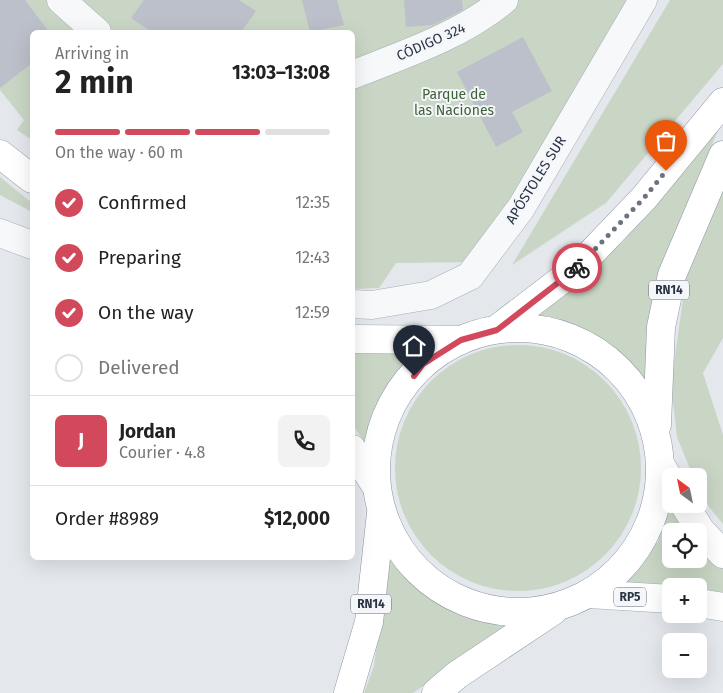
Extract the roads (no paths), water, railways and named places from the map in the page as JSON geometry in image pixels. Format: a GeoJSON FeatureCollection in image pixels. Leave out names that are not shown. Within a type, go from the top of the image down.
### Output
{"type":"FeatureCollection","features":[{"type":"Feature","properties":{"kind":"main road","name":"RN14"},"geometry":{"type":"LineString","coordinates":[[497,330],[577,268],[644,198],[723,102]]}},
{"type":"Feature","properties":{"kind":"main road"},"geometry":{"type":"LineString","coordinates":[[0,154],[30,177]]}},
{"type":"Feature","properties":{"kind":"main road","name":"RN14"},"geometry":{"type":"LineString","coordinates":[[657,434],[661,327],[672,275],[723,155]]}},
{"type":"Feature","properties":{"kind":"main road","name":"RN14"},"geometry":{"type":"LineString","coordinates":[[558,607],[514,613],[471,605],[432,584],[401,552],[381,513],[376,486],[378,441],[395,399],[423,364],[461,340],[497,330],[538,329],[579,340],[614,364],[640,395],[657,434],[665,468]]}},
{"type":"Feature","properties":{"kind":"main road"},"geometry":{"type":"LineString","coordinates":[[355,339],[461,340]]}},
{"type":"Feature","properties":{"kind":"main road"},"geometry":{"type":"LineString","coordinates":[[355,454],[376,486]]}},
{"type":"Feature","properties":{"kind":"main road","name":"RN14"},"geometry":{"type":"LineString","coordinates":[[436,693],[457,675],[558,607],[589,594],[619,571],[643,540],[662,487]]}},
{"type":"Feature","properties":{"kind":"main road","name":"RN14"},"geometry":{"type":"LineString","coordinates":[[348,693],[369,622],[381,513]]}},
{"type":"Feature","properties":{"kind":"main road"},"geometry":{"type":"LineString","coordinates":[[690,513],[701,531],[723,554]]}},
{"type":"Feature","properties":{"kind":"main road","name":"RP5"},"geometry":{"type":"LineString","coordinates":[[589,594],[662,598]]}},
{"type":"Feature","properties":{"kind":"main road"},"geometry":{"type":"LineString","coordinates":[[707,604],[723,607]]}},
{"type":"Feature","properties":{"kind":"street"},"geometry":{"type":"LineString","coordinates":[[60,0],[95,30]]}},
{"type":"Feature","properties":{"kind":"street","name":"CÓDIGO 324"},"geometry":{"type":"LineString","coordinates":[[355,74],[427,46],[483,18],[504,0]]}},
{"type":"Feature","properties":{"kind":"street","name":"APÓSTOLES SUR"},"geometry":{"type":"LineString","coordinates":[[355,304],[372,305],[431,295],[470,276],[521,208],[643,0]]}},
{"type":"Feature","properties":{"kind":"street"},"geometry":{"type":"LineString","coordinates":[[0,233],[30,243]]}},
{"type":"Feature","properties":{"kind":"park label","name":"Parque de las Naciones"},"geometry":{"type":"Point","coordinates":[454,102]}}]}
